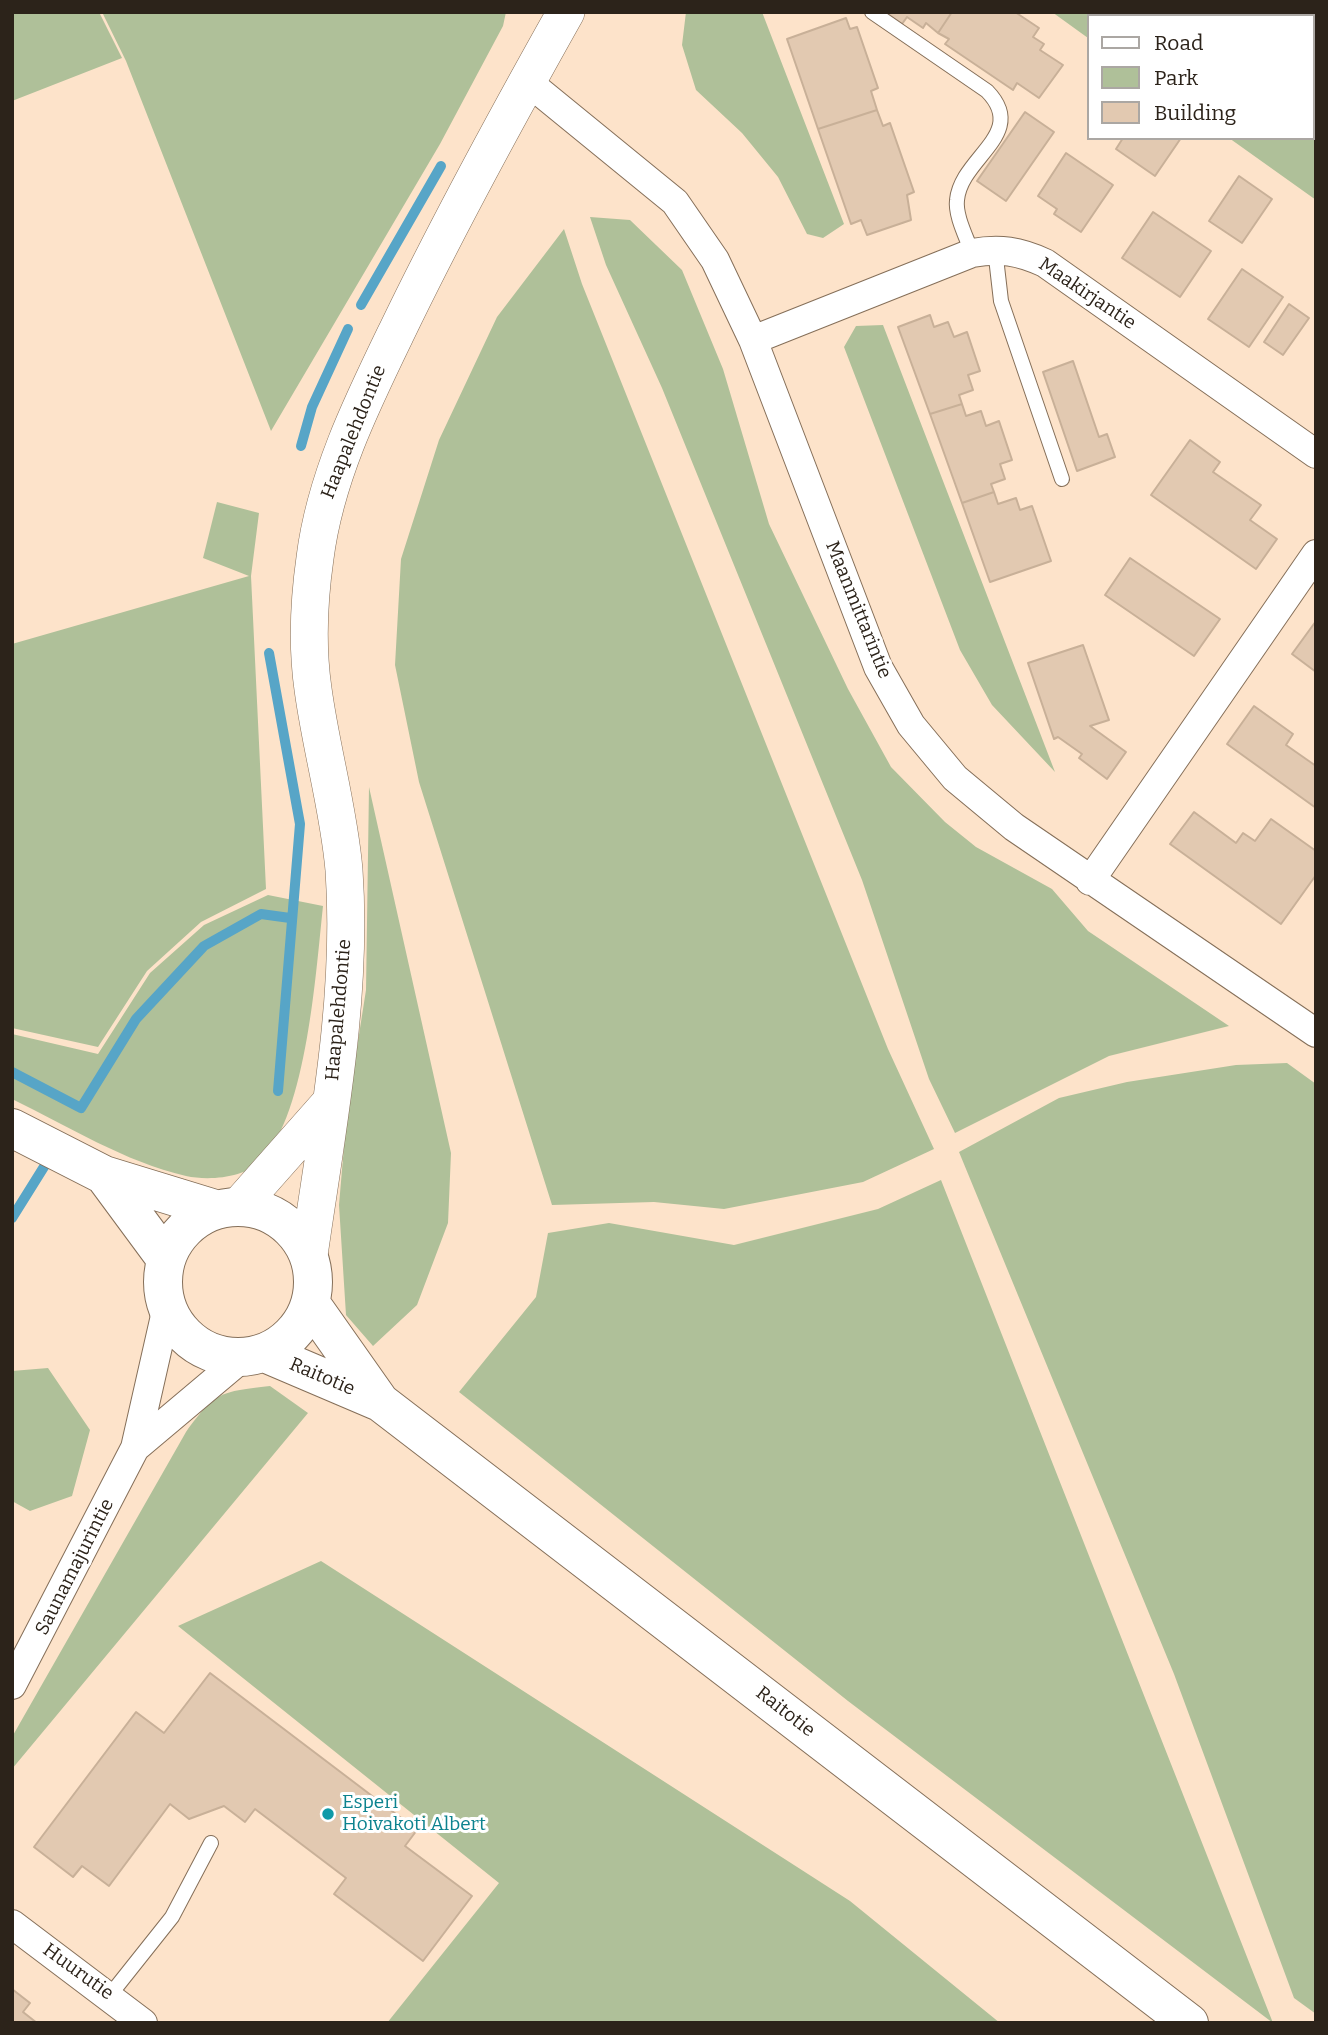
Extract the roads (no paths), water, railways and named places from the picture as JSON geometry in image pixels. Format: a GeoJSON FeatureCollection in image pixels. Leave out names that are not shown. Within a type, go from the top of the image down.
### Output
{"type":"FeatureCollection","features":[{"type":"Feature","properties":{"kind":"main road"},"geometry":{"type":"LineString","coordinates":[[12,1128],[104,1175],[227,1208],[262,1210],[282,1220],[298,1235],[309,1255],[314,1279],[311,1304],[301,1324],[285,1341],[253,1355]]}},
{"type":"Feature","properties":{"kind":"main road"},"geometry":{"type":"LineString","coordinates":[[104,1175],[166,1259]]}},
{"type":"Feature","properties":{"kind":"main road"},"geometry":{"type":"LineString","coordinates":[[167,1307],[162,1283],[166,1259],[177,1237],[194,1220],[227,1208]]}},
{"type":"Feature","properties":{"kind":"main road","name":"Raitotie"},"geometry":{"type":"LineString","coordinates":[[311,1304],[380,1402]]}},
{"type":"Feature","properties":{"kind":"main road","name":"Raitotie"},"geometry":{"type":"LineString","coordinates":[[167,1307],[178,1328],[196,1345],[218,1355],[253,1355],[380,1402],[1189,2023]]}},
{"type":"Feature","properties":{"kind":"street","name":"Haapalehdontie"},"geometry":{"type":"LineString","coordinates":[[309,1255],[331,1102],[346,941],[344,867],[312,686],[310,619],[315,558],[327,495],[373,380],[434,253],[566,12]]}},
{"type":"Feature","properties":{"kind":"street","name":"Maanmittarintie"},"geometry":{"type":"LineString","coordinates":[[528,82],[675,202],[715,260],[753,340],[878,667],[911,725],[955,778],[1014,827],[1316,1033]]}},
{"type":"Feature","properties":{"kind":"street"},"geometry":{"type":"LineString","coordinates":[[753,340],[984,251]]}},
{"type":"Feature","properties":{"kind":"street","name":"Maakirjantie"},"geometry":{"type":"LineString","coordinates":[[984,251],[1022,253],[1045,263],[1316,454]]}},
{"type":"Feature","properties":{"kind":"street"},"geometry":{"type":"LineString","coordinates":[[1090,881],[1316,554]]}},
{"type":"Feature","properties":{"kind":"street","name":"Haapalehdontie"},"geometry":{"type":"LineString","coordinates":[[227,1208],[331,1102]]}},
{"type":"Feature","properties":{"kind":"street","name":"Saunamajurintie"},"geometry":{"type":"LineString","coordinates":[[12,1685],[135,1448],[167,1307]]}},
{"type":"Feature","properties":{"kind":"street","name":"Saunamajurintie"},"geometry":{"type":"LineString","coordinates":[[135,1448],[253,1355]]}},
{"type":"Feature","properties":{"kind":"street","name":"Huurutie"},"geometry":{"type":"LineString","coordinates":[[12,1924],[110,1995],[143,2023]]}},
{"type":"Feature","properties":{"kind":"lane"},"geometry":{"type":"LineString","coordinates":[[872,12],[987,91],[998,102],[1003,117],[998,132],[961,185],[956,202],[984,251],[1062,479]]}},
{"type":"Feature","properties":{"kind":"lane"},"geometry":{"type":"LineString","coordinates":[[110,1995],[172,1917],[211,1843]]}},
{"type":"Feature","properties":{"kind":"waterway"},"geometry":{"type":"LineString","coordinates":[[361,305],[441,166]]}},
{"type":"Feature","properties":{"kind":"waterway"},"geometry":{"type":"LineString","coordinates":[[301,446],[312,407],[348,329]]}},
{"type":"Feature","properties":{"kind":"waterway"},"geometry":{"type":"LineString","coordinates":[[269,653],[300,824],[278,1091]]}},
{"type":"Feature","properties":{"kind":"waterway"},"geometry":{"type":"LineString","coordinates":[[12,1072],[81,1108],[136,1019],[204,946],[261,914],[290,918]]}},
{"type":"Feature","properties":{"kind":"waterway"},"geometry":{"type":"LineString","coordinates":[[12,1218],[47,1162]]}},
{"type":"Feature","properties":{"kind":"place","name":"Esperi Hoivakoti Albert"},"geometry":{"type":"Point","coordinates":[328,1814]}}]}
